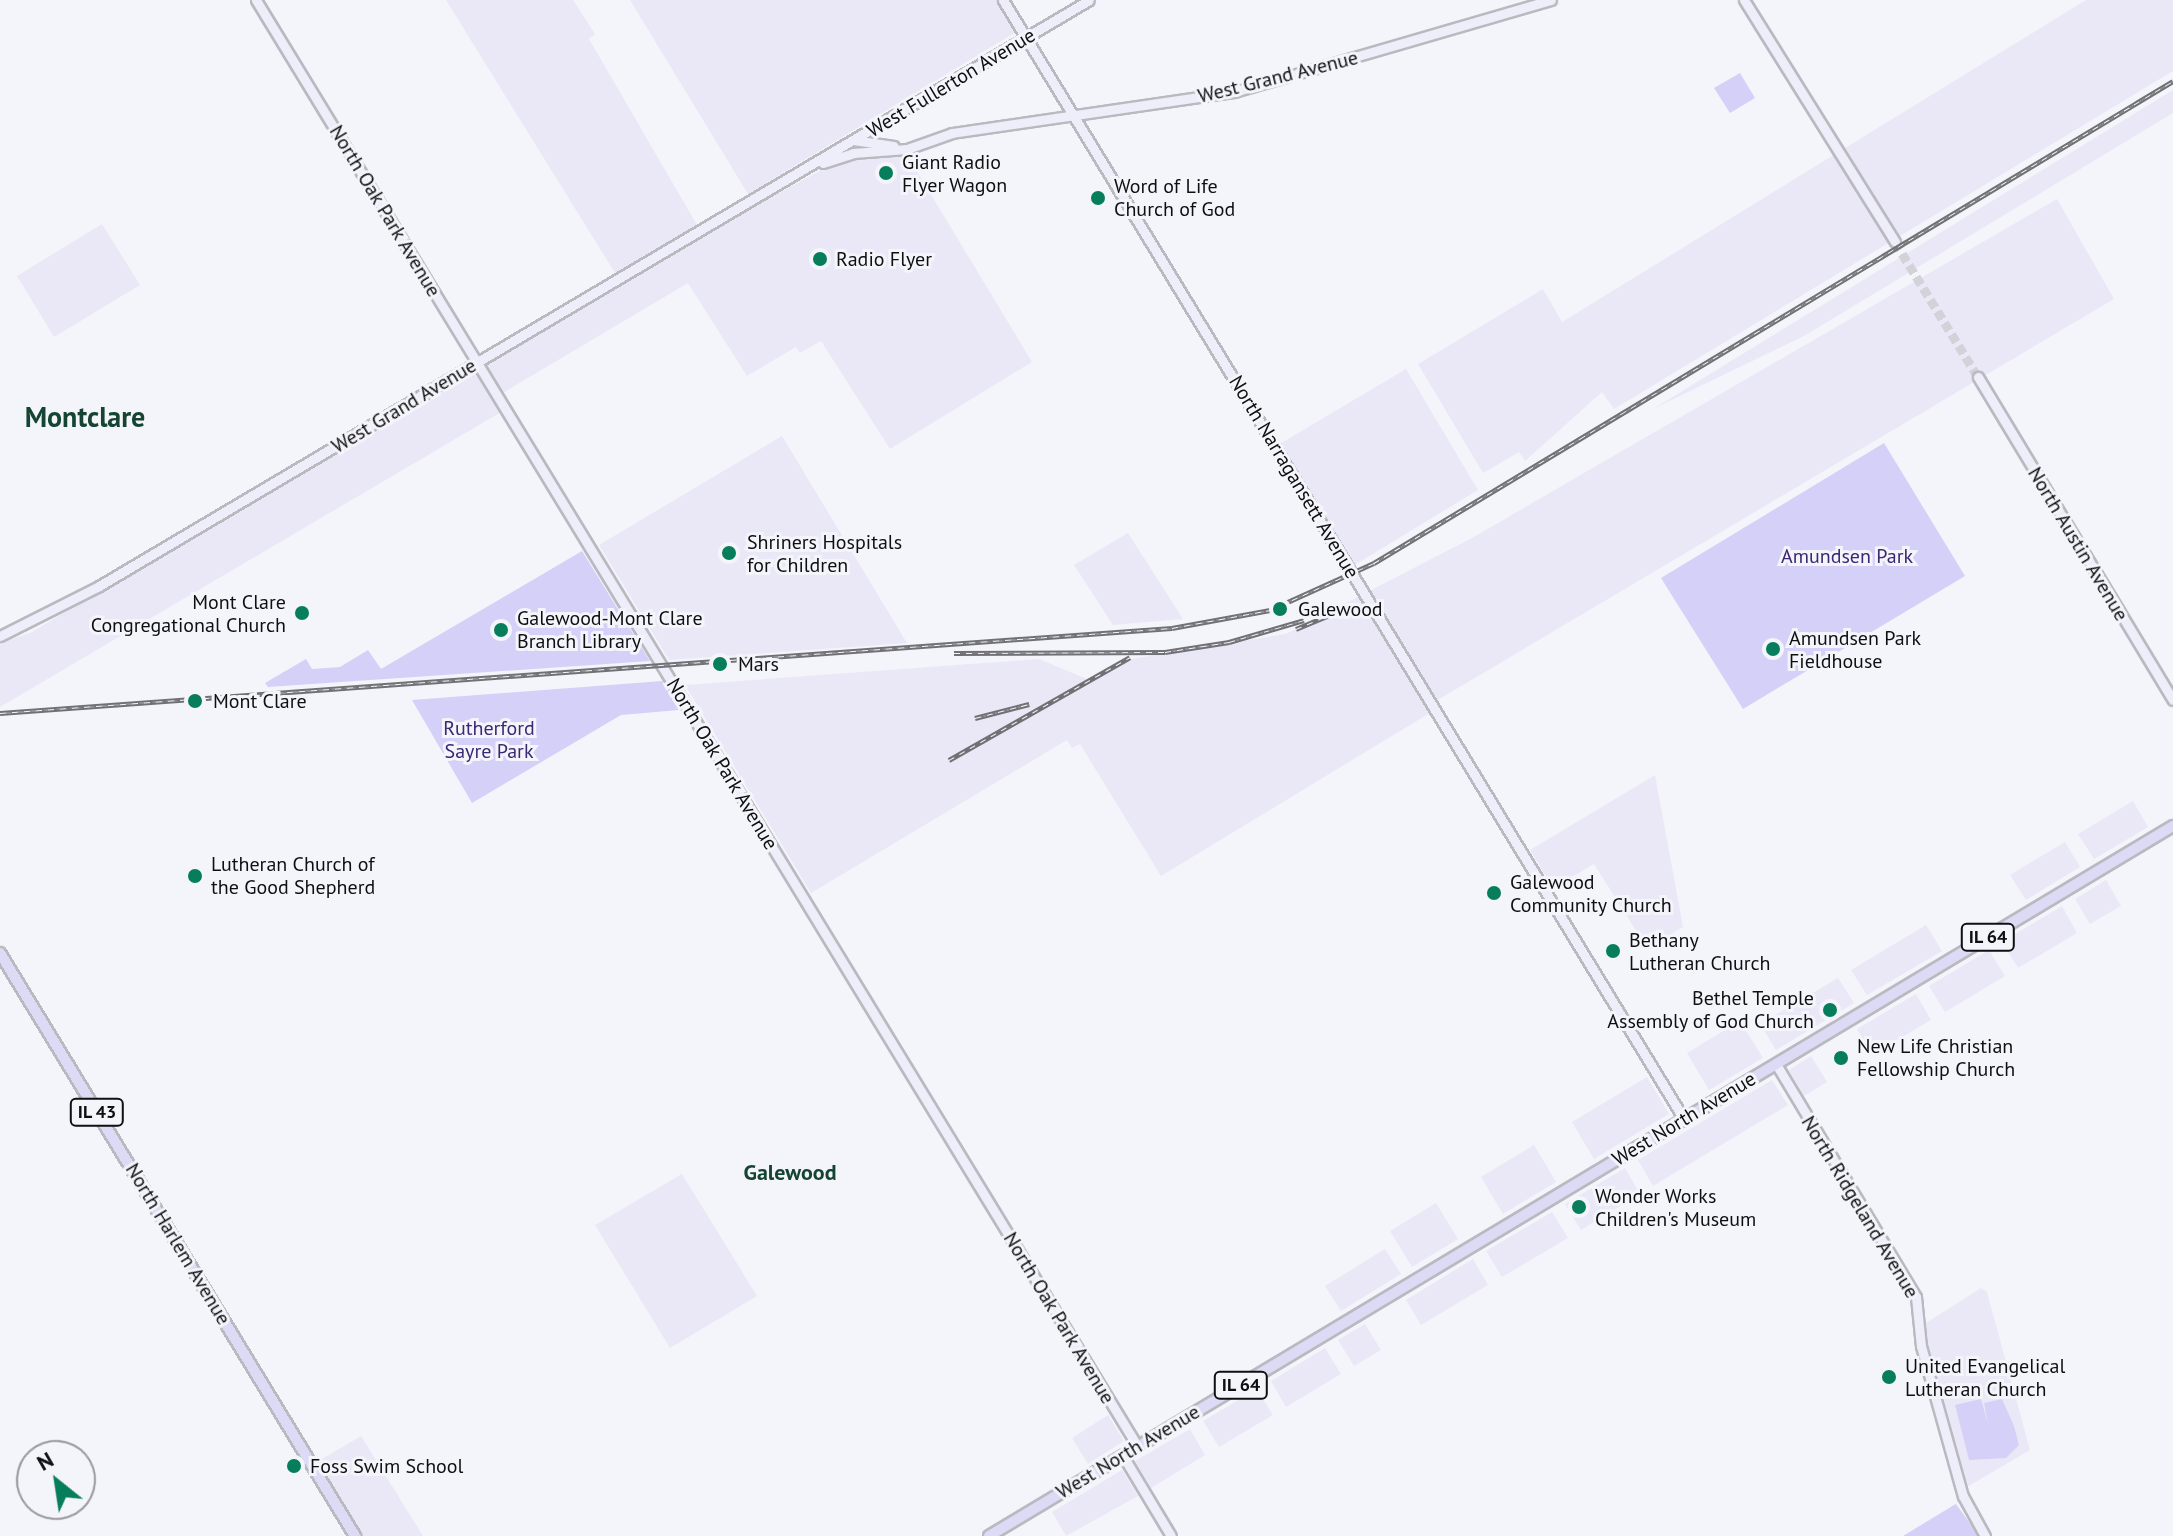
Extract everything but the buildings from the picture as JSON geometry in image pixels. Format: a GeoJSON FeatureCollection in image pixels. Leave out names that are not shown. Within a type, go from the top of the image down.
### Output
{"type":"FeatureCollection","features":[{"type":"Feature","properties":{"kind":"main road","name":"West North Avenue"},"geometry":{"type":"LineString","coordinates":[[989,1536],[2173,826]]}},
{"type":"Feature","properties":{"kind":"main road","name":"North Harlem Avenue"},"geometry":{"type":"LineString","coordinates":[[0,953],[355,1536]]}},
{"type":"Feature","properties":{"kind":"street","name":"North Oak Park Avenue"},"geometry":{"type":"LineString","coordinates":[[256,0],[1138,1447]]}},
{"type":"Feature","properties":{"kind":"street","name":"North Narragansett Avenue"},"geometry":{"type":"LineString","coordinates":[[1003,0],[1684,1119]]}},
{"type":"Feature","properties":{"kind":"street","name":"West Fullerton Avenue"},"geometry":{"type":"LineString","coordinates":[[853,140],[1089,0]]}},
{"type":"Feature","properties":{"kind":"street","name":"West Grand Avenue"},"geometry":{"type":"LineString","coordinates":[[804,169],[853,153],[907,149],[952,133],[1234,92],[1551,0]]}},
{"type":"Feature","properties":{"kind":"street"},"geometry":{"type":"LineString","coordinates":[[1744,0],[1893,243]]}},
{"type":"Feature","properties":{"kind":"street"},"geometry":{"type":"LineString","coordinates":[[885,122],[881,137],[889,145]]}},
{"type":"Feature","properties":{"kind":"street","name":"West Grand Avenue"},"geometry":{"type":"LineString","coordinates":[[0,636],[67,605],[853,140]]}},
{"type":"Feature","properties":{"kind":"street"},"geometry":{"type":"LineString","coordinates":[[853,140],[907,149]]}},
{"type":"Feature","properties":{"kind":"street","name":"North Austin Avenue"},"geometry":{"type":"LineString","coordinates":[[1976,378],[2173,700]]}},
{"type":"Feature","properties":{"kind":"street","name":"North Ridgeland Avenue"},"geometry":{"type":"LineString","coordinates":[[1776,1064],[1916,1297],[1919,1339],[1963,1496],[1985,1536]]}},
{"type":"Feature","properties":{"kind":"street"},"geometry":{"type":"LineString","coordinates":[[1123,1456],[1171,1536]]}},
{"type":"Feature","properties":{"kind":"shaded area"},"geometry":{"type":"Polygon","coordinates":[[[446,0],[573,0],[595,34],[589,39],[697,225],[615,273],[446,0]]]}},
{"type":"Feature","properties":{"kind":"shaded area"},"geometry":{"type":"Polygon","coordinates":[[[630,0],[996,0],[1016,32],[748,194],[630,0]]]}},
{"type":"Feature","properties":{"kind":"shaded area"},"geometry":{"type":"Polygon","coordinates":[[[2086,0],[2173,0],[2173,71],[1614,409],[1602,392],[1525,461],[1519,452],[1483,473],[1418,364],[1543,289],[1562,322],[2086,0]]]}},
{"type":"Feature","properties":{"kind":"shaded area"},"geometry":{"type":"Polygon","coordinates":[[[2173,90],[2173,113],[1804,336],[1653,409],[2173,90]]]}},
{"type":"Feature","properties":{"kind":"shaded area"},"geometry":{"type":"Polygon","coordinates":[[[878,153],[909,158],[1032,362],[890,449],[821,341],[800,353],[796,347],[747,376],[688,283],[501,394],[508,408],[0,707],[0,643],[30,633],[749,209],[840,160],[878,153]]]}},
{"type":"Feature","properties":{"kind":"shaded area"},"geometry":{"type":"Polygon","coordinates":[[[2057,199],[2114,299],[1436,701],[1438,708],[1161,876],[1080,744],[1072,748],[1067,740],[811,893],[685,685],[1039,659],[1087,679],[1119,661],[1286,634],[1472,538],[2057,199]]]}},
{"type":"Feature","properties":{"kind":"shaded area"},"geometry":{"type":"Polygon","coordinates":[[[102,224],[140,285],[54,337],[17,276],[102,224]]]}},
{"type":"Feature","properties":{"kind":"shaded area"},"geometry":{"type":"Polygon","coordinates":[[[1406,369],[1478,490],[1353,566],[1278,445],[1406,369]]]}},
{"type":"Feature","properties":{"kind":"shaded area","name":"Shriners Hospitals for Children"},"geometry":{"type":"Polygon","coordinates":[[[782,436],[907,643],[669,660],[599,545],[782,436]]]}},
{"type":"Feature","properties":{"kind":"shaded area"},"geometry":{"type":"Polygon","coordinates":[[[1128,533],[1183,619],[1113,625],[1074,565],[1128,533]]]}},
{"type":"Feature","properties":{"kind":"shaded area"},"geometry":{"type":"Polygon","coordinates":[[[1655,775],[1683,927],[1647,948],[1594,864],[1553,888],[1530,850],[1655,775]]]}},
{"type":"Feature","properties":{"kind":"shaded area"},"geometry":{"type":"Polygon","coordinates":[[[2133,801],[2148,827],[2094,859],[2078,834],[2133,801]]]}},
{"type":"Feature","properties":{"kind":"shaded area"},"geometry":{"type":"Polygon","coordinates":[[[2065,842],[2080,867],[2026,900],[2010,875],[2065,842]]]}},
{"type":"Feature","properties":{"kind":"shaded area"},"geometry":{"type":"Polygon","coordinates":[[[2106,880],[2121,906],[2090,924],[2075,899],[2106,880]]]}},
{"type":"Feature","properties":{"kind":"shaded area"},"geometry":{"type":"Polygon","coordinates":[[[2062,906],[2077,933],[2018,968],[2002,942],[2062,906]]]}},
{"type":"Feature","properties":{"kind":"shaded area"},"geometry":{"type":"Polygon","coordinates":[[[1926,925],[1942,951],[1867,995],[1851,970],[1926,925]]]}},
{"type":"Feature","properties":{"kind":"shaded area"},"geometry":{"type":"Polygon","coordinates":[[[1989,950],[2005,976],[1945,1012],[1929,986],[1989,950]]]}},
{"type":"Feature","properties":{"kind":"shaded area"},"geometry":{"type":"Polygon","coordinates":[[[1838,978],[1854,1003],[1776,1050],[1760,1024],[1838,978]]]}},
{"type":"Feature","properties":{"kind":"shaded area"},"geometry":{"type":"Polygon","coordinates":[[[1916,994],[1931,1020],[1872,1055],[1857,1029],[1916,994]]]}},
{"type":"Feature","properties":{"kind":"shaded area"},"geometry":{"type":"Polygon","coordinates":[[[1740,1021],[1763,1058],[1709,1090],[1687,1053],[1740,1021]]]}},
{"type":"Feature","properties":{"kind":"shaded area"},"geometry":{"type":"Polygon","coordinates":[[[1811,1056],[1827,1082],[1804,1096],[1789,1070],[1811,1056]]]}},
{"type":"Feature","properties":{"kind":"shaded area"},"geometry":{"type":"Polygon","coordinates":[[[1647,1077],[1669,1114],[1594,1159],[1572,1122],[1647,1077]]]}},
{"type":"Feature","properties":{"kind":"shaded area"},"geometry":{"type":"Polygon","coordinates":[[[1772,1080],[1788,1105],[1653,1186],[1638,1160],[1772,1080]]]}},
{"type":"Feature","properties":{"kind":"shaded area"},"geometry":{"type":"Polygon","coordinates":[[[1534,1145],[1556,1182],[1503,1214],[1481,1177],[1534,1145]]]}},
{"type":"Feature","properties":{"kind":"shaded area"},"geometry":{"type":"Polygon","coordinates":[[[1625,1168],[1640,1194],[1581,1230],[1565,1204],[1625,1168]]]}},
{"type":"Feature","properties":{"kind":"shaded area"},"geometry":{"type":"Polygon","coordinates":[[[682,1174],[757,1296],[670,1348],[595,1225],[682,1174]]]}},
{"type":"Feature","properties":{"kind":"shaded area"},"geometry":{"type":"Polygon","coordinates":[[[1436,1203],[1458,1239],[1412,1267],[1390,1231],[1436,1203]]]}},
{"type":"Feature","properties":{"kind":"shaded area"},"geometry":{"type":"Polygon","coordinates":[[[1552,1212],[1568,1238],[1502,1277],[1486,1251],[1552,1212]]]}},
{"type":"Feature","properties":{"kind":"shaded area"},"geometry":{"type":"Polygon","coordinates":[[[1385,1249],[1401,1274],[1341,1311],[1325,1286],[1385,1249]]]}},
{"type":"Feature","properties":{"kind":"shaded area"},"geometry":{"type":"Polygon","coordinates":[[[1473,1259],[1488,1285],[1421,1325],[1406,1300],[1473,1259]]]}},
{"type":"Feature","properties":{"kind":"shaded area"},"geometry":{"type":"Polygon","coordinates":[[[1981,1288],[1987,1292],[2030,1450],[1967,1487],[1923,1325],[1981,1288]]]}},
{"type":"Feature","properties":{"kind":"shaded area"},"geometry":{"type":"Polygon","coordinates":[[[1365,1324],[1381,1350],[1354,1366],[1338,1340],[1365,1324]]]}},
{"type":"Feature","properties":{"kind":"shaded area"},"geometry":{"type":"Polygon","coordinates":[[[1325,1348],[1341,1374],[1286,1407],[1271,1381],[1325,1348]]]}},
{"type":"Feature","properties":{"kind":"shaded area"},"geometry":{"type":"Polygon","coordinates":[[[1257,1389],[1273,1415],[1219,1447],[1203,1421],[1257,1389]]]}},
{"type":"Feature","properties":{"kind":"shaded area"},"geometry":{"type":"Polygon","coordinates":[[[1108,1415],[1124,1441],[1088,1464],[1072,1438],[1108,1415]]]}},
{"type":"Feature","properties":{"kind":"shaded area"},"geometry":{"type":"Polygon","coordinates":[[[1190,1429],[1205,1455],[1151,1488],[1135,1461],[1190,1429]]]}},
{"type":"Feature","properties":{"kind":"shaded area"},"geometry":{"type":"Polygon","coordinates":[[[361,1436],[423,1536],[362,1536],[317,1462],[361,1436]]]}},
{"type":"Feature","properties":{"kind":"shaded area"},"geometry":{"type":"Polygon","coordinates":[[[1122,1470],[1138,1496],[1066,1536],[1052,1512],[1122,1470]]]}},
{"type":"Feature","properties":{"kind":"green space"},"geometry":{"type":"Polygon","coordinates":[[[1740,73],[1755,98],[1730,113],[1714,88],[1740,73]]]}},
{"type":"Feature","properties":{"kind":"green space","name":"Amundsen Park"},"geometry":{"type":"Polygon","coordinates":[[[1884,443],[1965,576],[1743,709],[1661,578],[1884,443]]]}},
{"type":"Feature","properties":{"kind":"green space","name":"Rutherford Sayre Park"},"geometry":{"type":"Polygon","coordinates":[[[582,551],[650,661],[268,687],[265,683],[306,659],[312,669],[340,667],[368,650],[381,669],[582,551]]]}},
{"type":"Feature","properties":{"kind":"green space","name":"Rutherford Sayre Park"},"geometry":{"type":"Polygon","coordinates":[[[662,681],[679,710],[621,715],[472,803],[412,700],[662,681]]]}},
{"type":"Feature","properties":{"kind":"green space"},"geometry":{"type":"Polygon","coordinates":[[[1981,1399],[1988,1424],[1984,1403],[2002,1399],[2014,1426],[2019,1445],[2006,1458],[1969,1460],[1955,1405],[1981,1399]]]}},
{"type":"Feature","properties":{"kind":"green space"},"geometry":{"type":"Polygon","coordinates":[[[1954,1505],[1979,1536],[1903,1536],[1954,1505]]]}},
{"type":"Feature","properties":{"kind":"tunnel"},"geometry":{"type":"LineString","coordinates":[[1895,242],[1978,377]]}},
{"type":"Feature","properties":{"kind":"railway"},"geometry":{"type":"LineString","coordinates":[[0,713],[1172,628],[1270,610],[1374,563],[2173,81]]}},
{"type":"Feature","properties":{"kind":"railway"},"geometry":{"type":"LineString","coordinates":[[1296,629],[1334,613]]}},
{"type":"Feature","properties":{"kind":"railway"},"geometry":{"type":"LineString","coordinates":[[954,653],[1165,652],[1229,642],[1304,620]]}},
{"type":"Feature","properties":{"kind":"railway"},"geometry":{"type":"LineString","coordinates":[[949,760],[1130,657]]}},
{"type":"Feature","properties":{"kind":"railway"},"geometry":{"type":"LineString","coordinates":[[975,718],[1029,704]]}},
{"type":"Feature","properties":{"kind":"place","name":"Giant Radio Flyer Wagon"},"geometry":{"type":"Point","coordinates":[886,173]}},
{"type":"Feature","properties":{"kind":"place","name":"Word of Life Church of God"},"geometry":{"type":"Point","coordinates":[1098,198]}},
{"type":"Feature","properties":{"kind":"place","name":"Radio Flyer"},"geometry":{"type":"Point","coordinates":[820,259]}},
{"type":"Feature","properties":{"kind":"place","name":"Shriners Hospitals for Children"},"geometry":{"type":"Point","coordinates":[729,553]}},
{"type":"Feature","properties":{"kind":"place","name":"Galewood"},"geometry":{"type":"Point","coordinates":[1280,609]}},
{"type":"Feature","properties":{"kind":"place","name":"Mont Clare Congregational Church"},"geometry":{"type":"Point","coordinates":[302,613]}},
{"type":"Feature","properties":{"kind":"place","name":"Galewood-Mont Clare Branch Library"},"geometry":{"type":"Point","coordinates":[501,630]}},
{"type":"Feature","properties":{"kind":"place","name":"Amundsen Park Fieldhouse"},"geometry":{"type":"Point","coordinates":[1773,649]}},
{"type":"Feature","properties":{"kind":"place","name":"Mars"},"geometry":{"type":"Point","coordinates":[720,664]}},
{"type":"Feature","properties":{"kind":"place","name":"Mont Clare"},"geometry":{"type":"Point","coordinates":[195,701]}},
{"type":"Feature","properties":{"kind":"place","name":"Lutheran Church of the Good Shepherd"},"geometry":{"type":"Point","coordinates":[195,876]}},
{"type":"Feature","properties":{"kind":"place","name":"Galewood Community Church"},"geometry":{"type":"Point","coordinates":[1494,893]}},
{"type":"Feature","properties":{"kind":"place","name":"Bethany Lutheran Church"},"geometry":{"type":"Point","coordinates":[1613,951]}},
{"type":"Feature","properties":{"kind":"place","name":"Bethel Temple Assembly of God Church"},"geometry":{"type":"Point","coordinates":[1830,1010]}},
{"type":"Feature","properties":{"kind":"place","name":"New Life Christian Fellowship Church"},"geometry":{"type":"Point","coordinates":[1841,1058]}},
{"type":"Feature","properties":{"kind":"place","name":"Wonder Works Children's Museum"},"geometry":{"type":"Point","coordinates":[1579,1207]}},
{"type":"Feature","properties":{"kind":"place","name":"United Evangelical Lutheran Church"},"geometry":{"type":"Point","coordinates":[1889,1377]}},
{"type":"Feature","properties":{"kind":"place","name":"Foss Swim School"},"geometry":{"type":"Point","coordinates":[294,1466]}},
{"type":"Feature","properties":{"kind":"district","name":"Montclare"},"geometry":{"type":"Point","coordinates":[85,417]}},
{"type":"Feature","properties":{"kind":"district","name":"Galewood"},"geometry":{"type":"Point","coordinates":[790,1173]}}]}
